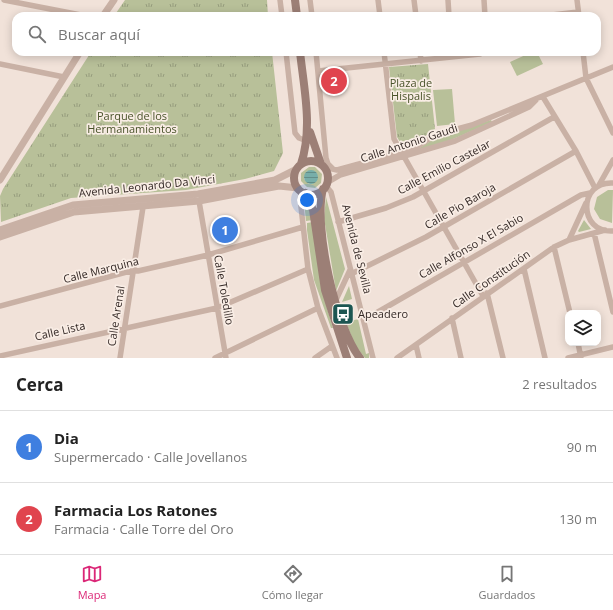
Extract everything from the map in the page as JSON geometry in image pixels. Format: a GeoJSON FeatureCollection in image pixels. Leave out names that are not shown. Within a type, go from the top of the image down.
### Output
{"type":"FeatureCollection","features":[{"type":"Feature","properties":{"kind":"main road"},"geometry":{"type":"LineString","coordinates":[[295,0],[296,12]]}},
{"type":"Feature","properties":{"kind":"main road"},"geometry":{"type":"LineString","coordinates":[[300,56],[308,127],[307,141],[294,179],[309,198],[314,213],[325,290],[347,358]]}},
{"type":"Feature","properties":{"kind":"main road"},"geometry":{"type":"LineString","coordinates":[[308,127],[322,165],[327,173],[328,185],[320,213],[329,277],[335,302],[349,340],[360,358]]}},
{"type":"Feature","properties":{"kind":"main road"},"geometry":{"type":"LineString","coordinates":[[299,166],[311,161],[322,165]]}},
{"type":"Feature","properties":{"kind":"main road"},"geometry":{"type":"LineString","coordinates":[[302,191],[316,194],[328,185]]}},
{"type":"Feature","properties":{"kind":"street"},"geometry":{"type":"LineString","coordinates":[[4,0],[66,12]]}},
{"type":"Feature","properties":{"kind":"street"},"geometry":{"type":"LineString","coordinates":[[106,12],[114,0]]}},
{"type":"Feature","properties":{"kind":"street"},"geometry":{"type":"LineString","coordinates":[[280,0],[282,12]]}},
{"type":"Feature","properties":{"kind":"street"},"geometry":{"type":"LineString","coordinates":[[310,0],[312,12]]}},
{"type":"Feature","properties":{"kind":"street"},"geometry":{"type":"LineString","coordinates":[[378,0],[380,12]]}},
{"type":"Feature","properties":{"kind":"street"},"geometry":{"type":"LineString","coordinates":[[414,0],[416,12]]}},
{"type":"Feature","properties":{"kind":"street"},"geometry":{"type":"LineString","coordinates":[[448,0],[449,12]]}},
{"type":"Feature","properties":{"kind":"street"},"geometry":{"type":"LineString","coordinates":[[484,0],[485,12]]}},
{"type":"Feature","properties":{"kind":"street"},"geometry":{"type":"LineString","coordinates":[[577,0],[578,12]]}},
{"type":"Feature","properties":{"kind":"street"},"geometry":{"type":"LineString","coordinates":[[0,180],[77,56]]}},
{"type":"Feature","properties":{"kind":"street"},"geometry":{"type":"LineString","coordinates":[[286,56],[295,133],[299,138],[307,141]]}},
{"type":"Feature","properties":{"kind":"street"},"geometry":{"type":"LineString","coordinates":[[316,56],[327,163],[335,170]]}},
{"type":"Feature","properties":{"kind":"street"},"geometry":{"type":"LineString","coordinates":[[384,56],[394,139],[464,262],[485,294],[503,358]]}},
{"type":"Feature","properties":{"kind":"street"},"geometry":{"type":"LineString","coordinates":[[420,56],[421,61]]}},
{"type":"Feature","properties":{"kind":"street"},"geometry":{"type":"LineString","coordinates":[[318,71],[421,61],[448,56]]}},
{"type":"Feature","properties":{"kind":"street"},"geometry":{"type":"LineString","coordinates":[[583,56],[586,78],[613,133]]}},
{"type":"Feature","properties":{"kind":"street"},"geometry":{"type":"LineString","coordinates":[[0,64],[64,77]]}},
{"type":"Feature","properties":{"kind":"street","name":"Calle Antonio Gaudi"},"geometry":{"type":"LineString","coordinates":[[328,185],[403,155],[438,134],[472,125],[541,98],[613,67]]}},
{"type":"Feature","properties":{"kind":"street"},"geometry":{"type":"LineString","coordinates":[[541,98],[597,187]]}},
{"type":"Feature","properties":{"kind":"street","name":"Calle Antonio Gaudi"},"geometry":{"type":"LineString","coordinates":[[335,170],[403,155],[455,141],[529,107],[541,98]]}},
{"type":"Feature","properties":{"kind":"street","name":"Calle Emilio Castelar"},"geometry":{"type":"LineString","coordinates":[[338,222],[386,208],[424,191],[554,117]]}},
{"type":"Feature","properties":{"kind":"street"},"geometry":{"type":"LineString","coordinates":[[326,150],[322,165],[335,170]]}},
{"type":"Feature","properties":{"kind":"street","name":"Calle Pio Baroja"},"geometry":{"type":"LineString","coordinates":[[351,272],[426,237],[576,152]]}},
{"type":"Feature","properties":{"kind":"street"},"geometry":{"type":"LineString","coordinates":[[569,240],[590,193],[597,187],[613,160]]}},
{"type":"Feature","properties":{"kind":"street","name":"Avenida Leonardo Da Vinci"},"geometry":{"type":"LineString","coordinates":[[0,230],[73,205],[198,194],[275,180],[299,166]]}},
{"type":"Feature","properties":{"kind":"street"},"geometry":{"type":"LineString","coordinates":[[597,187],[613,182]]}},
{"type":"Feature","properties":{"kind":"street","name":"Avenida de Sevilla"},"geometry":{"type":"LineString","coordinates":[[328,185],[373,358]]}},
{"type":"Feature","properties":{"kind":"street","name":"Avenida Leonardo Da Vinci"},"geometry":{"type":"LineString","coordinates":[[0,237],[74,212],[199,201],[279,186],[302,191]]}},
{"type":"Feature","properties":{"kind":"street"},"geometry":{"type":"LineString","coordinates":[[302,191],[300,198],[308,269],[318,308],[337,358]]}},
{"type":"Feature","properties":{"kind":"street","name":"Calle Alfonso X El Sabio"},"geometry":{"type":"LineString","coordinates":[[364,320],[581,195],[590,193]]}},
{"type":"Feature","properties":{"kind":"street","name":"Calle Toledillo"},"geometry":{"type":"LineString","coordinates":[[199,201],[225,356]]}},
{"type":"Feature","properties":{"kind":"street"},"geometry":{"type":"LineString","coordinates":[[587,201],[589,218],[596,226],[605,230],[613,231]]}},
{"type":"Feature","properties":{"kind":"street","name":"Calle Arenal"},"geometry":{"type":"LineString","coordinates":[[120,358],[144,207]]}},
{"type":"Feature","properties":{"kind":"street","name":"Calle Marquina"},"geometry":{"type":"LineString","coordinates":[[0,306],[134,270],[138,271],[208,255],[303,227]]}},
{"type":"Feature","properties":{"kind":"street","name":"Calle Constitución"},"geometry":{"type":"LineString","coordinates":[[397,358],[485,294],[524,269],[554,247],[569,240],[605,230]]}},
{"type":"Feature","properties":{"kind":"street"},"geometry":{"type":"LineString","coordinates":[[594,233],[613,312]]}},
{"type":"Feature","properties":{"kind":"street"},"geometry":{"type":"LineString","coordinates":[[554,247],[569,310]]}},
{"type":"Feature","properties":{"kind":"street","name":"Calle Lista"},"geometry":{"type":"LineString","coordinates":[[0,356],[125,327],[217,308],[308,269]]}},
{"type":"Feature","properties":{"kind":"street"},"geometry":{"type":"LineString","coordinates":[[524,269],[545,358]]}},
{"type":"Feature","properties":{"kind":"street"},"geometry":{"type":"LineString","coordinates":[[335,302],[351,272]]}},
{"type":"Feature","properties":{"kind":"street"},"geometry":{"type":"LineString","coordinates":[[215,358],[225,356],[318,308]]}},
{"type":"Feature","properties":{"kind":"street"},"geometry":{"type":"LineString","coordinates":[[452,318],[461,358]]}},
{"type":"Feature","properties":{"kind":"street"},"geometry":{"type":"LineString","coordinates":[[416,344],[419,358]]}},
{"type":"Feature","properties":{"kind":"street"},"geometry":{"type":"LineString","coordinates":[[315,358],[332,346]]}},
{"type":"Feature","properties":{"kind":"street"},"geometry":{"type":"LineString","coordinates":[[579,346],[581,357]]}},
{"type":"Feature","properties":{"kind":"street"},"geometry":{"type":"LineString","coordinates":[[568,358],[581,357],[613,347]]}},
{"type":"Feature","properties":{"kind":"green space"},"geometry":{"type":"Polygon","coordinates":[[[125,0],[267,0],[268,12],[117,12],[125,0]]]}},
{"type":"Feature","properties":{"kind":"green space","name":"Parque de los Hermanamientos"},"geometry":{"type":"Polygon","coordinates":[[[88,56],[272,56],[283,153],[274,171],[245,179],[186,190],[71,198],[1,222],[0,196],[3,189],[88,56]]]}},
{"type":"Feature","properties":{"kind":"green space"},"geometry":{"type":"Polygon","coordinates":[[[523,56],[539,56],[543,64],[517,76],[510,62],[523,56]]]}},
{"type":"Feature","properties":{"kind":"green space","name":"Plaza de Hispalis"},"geometry":{"type":"Polygon","coordinates":[[[428,64],[435,129],[414,144],[403,147],[397,137],[389,67],[428,64]]]}},
{"type":"Feature","properties":{"kind":"green space"},"geometry":{"type":"Polygon","coordinates":[[[452,89],[455,124],[437,126],[433,90],[452,89]]]}},
{"type":"Feature","properties":{"kind":"green space"},"geometry":{"type":"Polygon","coordinates":[[[491,120],[492,122],[451,140],[419,151],[418,149],[437,137],[491,120]]]}},
{"type":"Feature","properties":{"kind":"green space"},"geometry":{"type":"Polygon","coordinates":[[[309,167],[315,167],[322,174],[321,183],[315,188],[307,187],[301,181],[301,173],[309,167]],[[307,171],[304,179],[309,184],[317,174],[313,171],[307,171]]]}},
{"type":"Feature","properties":{"kind":"green space"},"geometry":{"type":"Polygon","coordinates":[[[608,190],[613,190],[612,223],[600,219],[594,209],[597,197],[608,190]]]}},
{"type":"Feature","properties":{"kind":"green space"},"geometry":{"type":"Polygon","coordinates":[[[326,197],[345,269],[336,291],[324,218],[326,197]]]}},
{"type":"Feature","properties":{"kind":"green space"},"geometry":{"type":"Polygon","coordinates":[[[304,202],[307,202],[313,220],[306,221],[304,202]]]}},
{"type":"Feature","properties":{"kind":"green space"},"geometry":{"type":"Polygon","coordinates":[[[584,220],[591,229],[579,232],[578,231],[584,220]]]}},
{"type":"Feature","properties":{"kind":"green space"},"geometry":{"type":"Polygon","coordinates":[[[313,222],[327,308],[333,328],[331,328],[314,280],[307,230],[307,223],[313,222]]]}},
{"type":"Feature","properties":{"kind":"green space"},"geometry":{"type":"Polygon","coordinates":[[[349,286],[352,299],[342,302],[349,286]]]}},
{"type":"Feature","properties":{"kind":"green space"},"geometry":{"type":"Polygon","coordinates":[[[358,319],[366,354],[369,353],[369,358],[365,358],[355,345],[347,325],[348,322],[358,319]]]}},
{"type":"Feature","properties":{"kind":"water"},"geometry":{"type":"Polygon","coordinates":[[[311,170],[316,172],[318,177],[316,182],[311,184],[306,182],[304,177],[306,172],[311,170]]]}},
{"type":"Feature","properties":{"kind":"place","name":"Farmacia Los Ratones"},"geometry":{"type":"Point","coordinates":[334,81]}},
{"type":"Feature","properties":{"kind":"place","name":"Dia"},"geometry":{"type":"Point","coordinates":[225,230]}},
{"type":"Feature","properties":{"kind":"place","name":"Apeadero"},"geometry":{"type":"Point","coordinates":[343,314]}}]}
